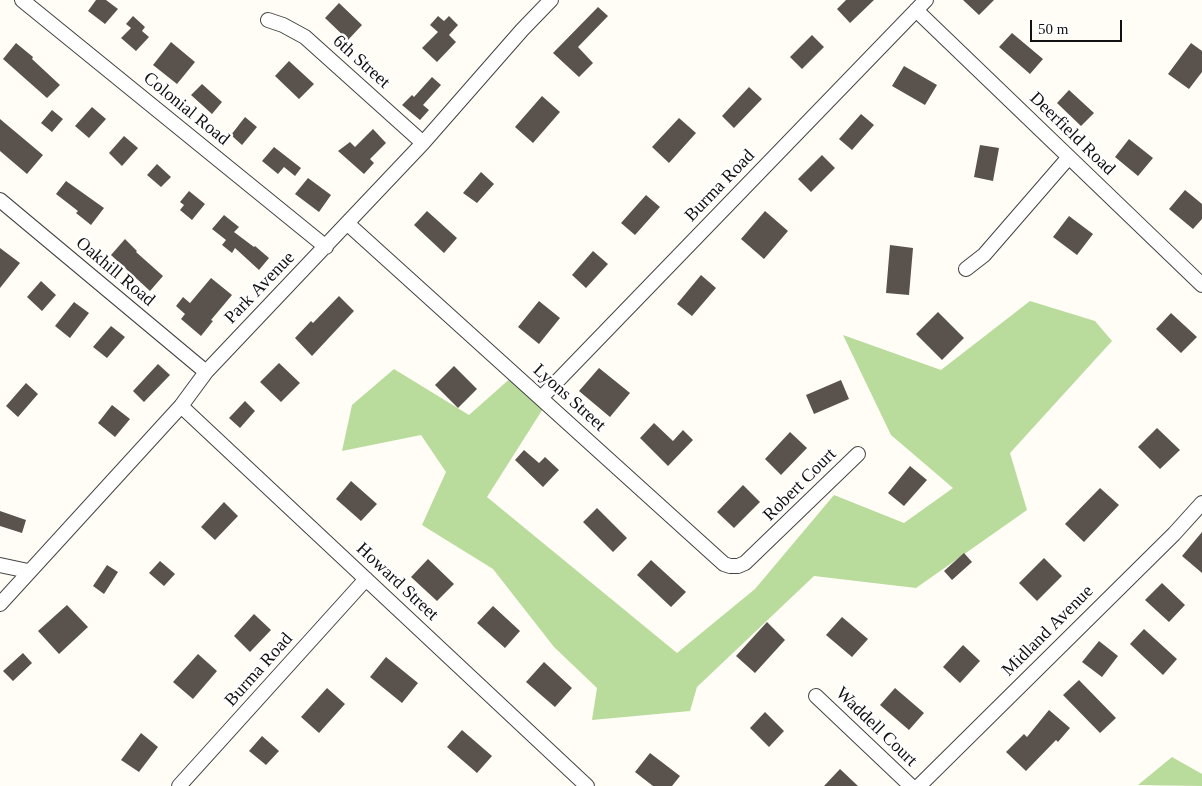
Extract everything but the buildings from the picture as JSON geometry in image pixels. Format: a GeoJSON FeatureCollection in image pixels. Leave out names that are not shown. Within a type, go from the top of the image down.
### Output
{"type":"FeatureCollection","features":[{"type":"Feature","properties":{"kind":"street","name":"Colonial Road"},"geometry":{"type":"LineString","coordinates":[[22,0],[326,247]]}},
{"type":"Feature","properties":{"kind":"street","name":"Park Avenue"},"geometry":{"type":"LineString","coordinates":[[0,604],[180,406],[206,372],[348,224],[551,0]]}},
{"type":"Feature","properties":{"kind":"street","name":"Deerfield Road"},"geometry":{"type":"LineString","coordinates":[[921,5],[1069,157],[1202,285]]}},
{"type":"Feature","properties":{"kind":"street","name":"Burma Road"},"geometry":{"type":"LineString","coordinates":[[541,398],[921,5]]}},
{"type":"Feature","properties":{"kind":"street","name":"6th Street"},"geometry":{"type":"LineString","coordinates":[[268,20],[283,25],[305,37],[423,143]]}},
{"type":"Feature","properties":{"kind":"street"},"geometry":{"type":"LineString","coordinates":[[966,269],[984,255],[1069,157]]}},
{"type":"Feature","properties":{"kind":"street","name":"Oakhill Road"},"geometry":{"type":"LineString","coordinates":[[0,200],[206,372]]}},
{"type":"Feature","properties":{"kind":"street","name":"Lyons Street"},"geometry":{"type":"LineString","coordinates":[[348,224],[724,564],[738,566],[745,563],[768,542]]}},
{"type":"Feature","properties":{"kind":"street","name":"Howard Street"},"geometry":{"type":"LineString","coordinates":[[180,406],[587,786]]}},
{"type":"Feature","properties":{"kind":"street","name":"Robert Court"},"geometry":{"type":"LineString","coordinates":[[768,542],[858,454]]}},
{"type":"Feature","properties":{"kind":"street","name":"Midland Avenue"},"geometry":{"type":"LineString","coordinates":[[919,786],[1174,534],[1202,502]]}},
{"type":"Feature","properties":{"kind":"street"},"geometry":{"type":"LineString","coordinates":[[0,565],[28,571]]}},
{"type":"Feature","properties":{"kind":"street","name":"Burma Road"},"geometry":{"type":"LineString","coordinates":[[179,786],[366,579]]}},
{"type":"Feature","properties":{"kind":"street","name":"Waddell Court"},"geometry":{"type":"LineString","coordinates":[[816,696],[910,786]]}},
{"type":"Feature","properties":{"kind":"green space"},"geometry":{"type":"Polygon","coordinates":[[[1030,301],[1095,321],[1112,341],[1010,453],[1027,510],[916,588],[814,576],[697,687],[690,711],[592,720],[597,688],[554,647],[493,569],[422,525],[446,472],[421,435],[342,451],[352,405],[394,369],[469,415],[513,376],[546,404],[487,497],[677,653],[755,589],[834,495],[904,523],[953,488],[891,435],[843,335],[941,370],[1030,301]]]}},
{"type":"Feature","properties":{"kind":"green space"},"geometry":{"type":"Polygon","coordinates":[[[1172,757],[1202,774],[1202,786],[1138,785],[1172,757]]]}}]}
